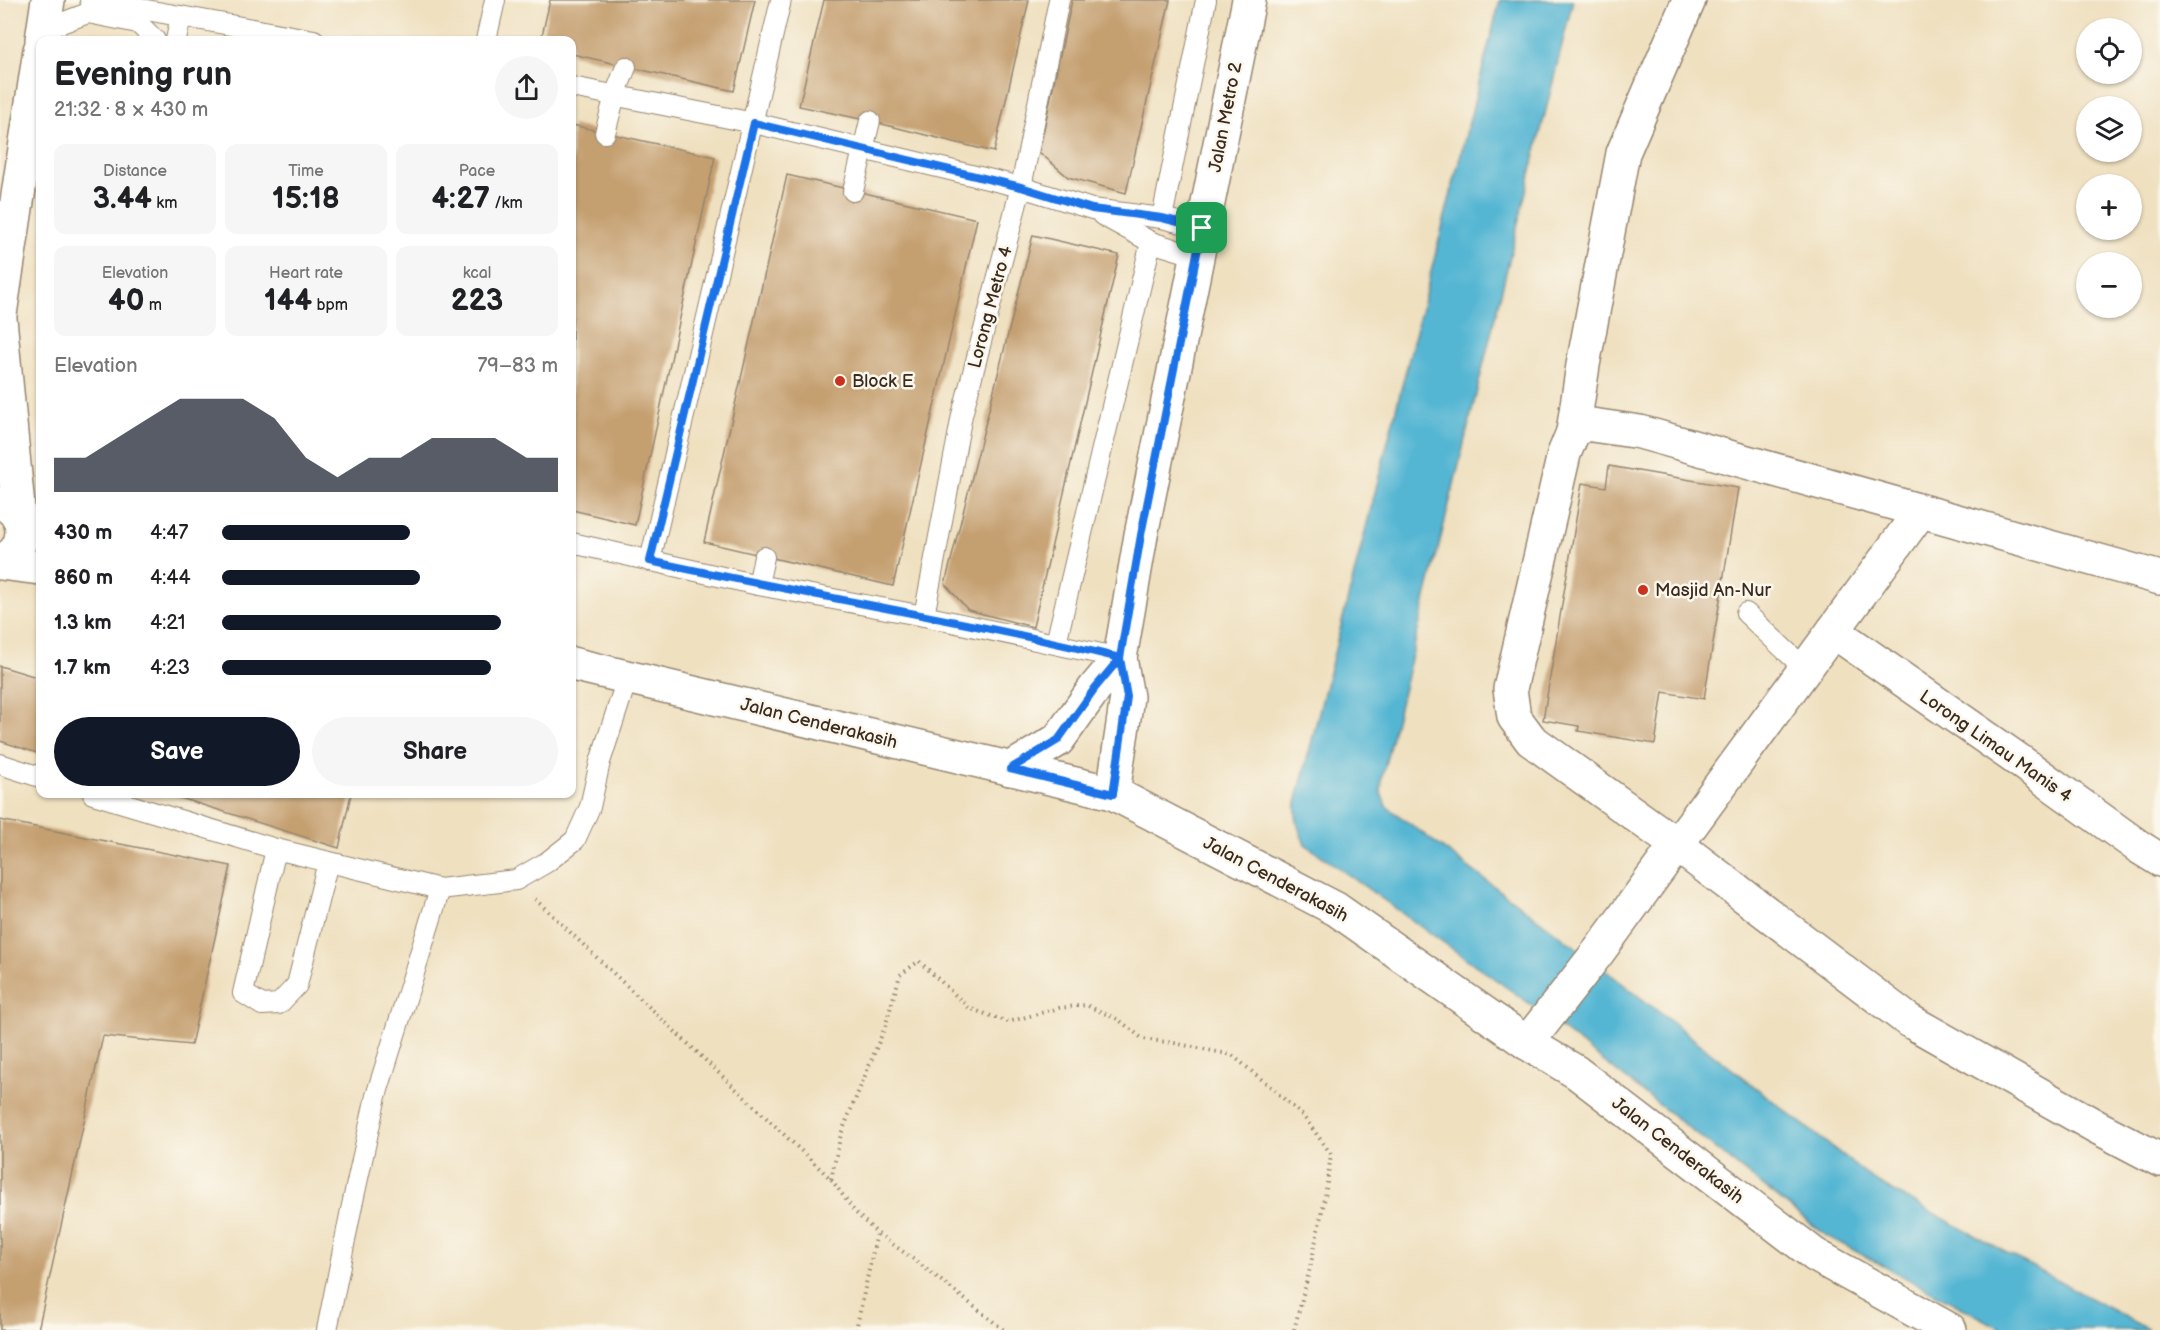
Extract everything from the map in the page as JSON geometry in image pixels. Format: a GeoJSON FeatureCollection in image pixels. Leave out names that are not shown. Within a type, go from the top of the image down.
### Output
{"type":"FeatureCollection","features":[{"type":"Feature","properties":{"kind":"street","name":"Jalan Metro 2"},"geometry":{"type":"LineString","coordinates":[[1113,794],[1127,697],[1120,658],[1141,535],[1249,0]]}},
{"type":"Feature","properties":{"kind":"street"},"geometry":{"type":"LineString","coordinates":[[1689,0],[1623,153],[1573,432],[1564,454],[1509,689],[1514,717],[1531,740],[1677,845],[1908,1020],[2160,1160]]}},
{"type":"Feature","properties":{"kind":"street"},"geometry":{"type":"LineString","coordinates":[[0,314],[32,172],[36,120]]}},
{"type":"Feature","properties":{"kind":"street"},"geometry":{"type":"LineString","coordinates":[[0,319],[21,542],[12,556],[0,562]]}},
{"type":"Feature","properties":{"kind":"street"},"geometry":{"type":"LineString","coordinates":[[1573,432],[1585,424],[1640,432],[2160,578]]}},
{"type":"Feature","properties":{"kind":"street"},"geometry":{"type":"LineString","coordinates":[[1535,1034],[1599,951],[1920,512]]}},
{"type":"Feature","properties":{"kind":"street"},"geometry":{"type":"LineString","coordinates":[[0,562],[36,567]]}},
{"type":"Feature","properties":{"kind":"street","name":"Lorong Limau Manis 4"},"geometry":{"type":"LineString","coordinates":[[1833,631],[2160,860]]}},
{"type":"Feature","properties":{"kind":"street"},"geometry":{"type":"LineString","coordinates":[[1010,769],[1058,740],[1095,688],[1120,658]]}},
{"type":"Feature","properties":{"kind":"street","name":"Jalan Cenderakasih"},"geometry":{"type":"LineString","coordinates":[[576,665],[1113,794],[1336,909],[1535,1034],[1576,1072],[1815,1255],[1950,1330]]}},
{"type":"Feature","properties":{"kind":"lane"},"geometry":{"type":"LineString","coordinates":[[90,0],[121,3],[292,36]]}},
{"type":"Feature","properties":{"kind":"lane"},"geometry":{"type":"LineString","coordinates":[[487,36],[495,0]]}},
{"type":"Feature","properties":{"kind":"lane"},"geometry":{"type":"LineString","coordinates":[[650,561],[781,0]]}},
{"type":"Feature","properties":{"kind":"lane","name":"Lorong Metro 4"},"geometry":{"type":"LineString","coordinates":[[924,616],[962,415],[1021,187],[1059,0]]}},
{"type":"Feature","properties":{"kind":"lane"},"geometry":{"type":"LineString","coordinates":[[1162,218],[1206,0]]}},
{"type":"Feature","properties":{"kind":"lane"},"geometry":{"type":"LineString","coordinates":[[43,30],[88,13],[138,23],[151,36]]}},
{"type":"Feature","properties":{"kind":"lane"},"geometry":{"type":"LineString","coordinates":[[177,36],[181,16]]}},
{"type":"Feature","properties":{"kind":"lane"},"geometry":{"type":"LineString","coordinates":[[605,132],[626,66]]}},
{"type":"Feature","properties":{"kind":"lane"},"geometry":{"type":"LineString","coordinates":[[576,88],[754,123],[1021,187],[1092,209],[1162,218],[1199,242]]}},
{"type":"Feature","properties":{"kind":"lane"},"geometry":{"type":"LineString","coordinates":[[853,190],[870,121]]}},
{"type":"Feature","properties":{"kind":"lane"},"geometry":{"type":"LineString","coordinates":[[1092,209],[1151,242],[1199,242]]}},
{"type":"Feature","properties":{"kind":"lane"},"geometry":{"type":"LineString","coordinates":[[1056,643],[1151,242]]}},
{"type":"Feature","properties":{"kind":"lane"},"geometry":{"type":"LineString","coordinates":[[576,544],[758,585],[924,616],[1120,658]]}},
{"type":"Feature","properties":{"kind":"lane"},"geometry":{"type":"LineString","coordinates":[[758,585],[764,557]]}},
{"type":"Feature","properties":{"kind":"lane"},"geometry":{"type":"LineString","coordinates":[[1746,613],[1805,669]]}},
{"type":"Feature","properties":{"kind":"lane"},"geometry":{"type":"LineString","coordinates":[[106,798],[276,849],[440,889],[516,880],[546,862],[575,840],[590,807],[600,762],[628,676]]}},
{"type":"Feature","properties":{"kind":"lane"},"geometry":{"type":"LineString","coordinates":[[0,764],[36,776]]}},
{"type":"Feature","properties":{"kind":"lane"},"geometry":{"type":"LineString","coordinates":[[276,849],[243,993],[262,1005],[279,1004],[297,985],[328,862]]}},
{"type":"Feature","properties":{"kind":"lane"},"geometry":{"type":"LineString","coordinates":[[327,1330],[376,1096],[440,889]]}},
{"type":"Feature","properties":{"kind":"path"},"geometry":{"type":"LineString","coordinates":[[516,880],[831,1179],[855,1212],[877,1233],[1004,1330]]}},
{"type":"Feature","properties":{"kind":"path"},"geometry":{"type":"LineString","coordinates":[[831,1179],[841,1134],[885,1027],[900,975],[919,961],[969,1008],[1008,1022],[1059,1008],[1086,1005],[1119,1020],[1143,1039],[1232,1055],[1304,1117],[1331,1154],[1323,1207],[1294,1330]]}},
{"type":"Feature","properties":{"kind":"path"},"geometry":{"type":"LineString","coordinates":[[856,1330],[877,1233]]}},
{"type":"Feature","properties":{"kind":"water"},"geometry":{"type":"Polygon","coordinates":[[[1500,0],[1573,0],[1382,777],[1381,793],[1386,806],[1573,945],[1878,1183],[2149,1330],[2004,1330],[1827,1236],[1530,1004],[1305,844],[1300,834],[1296,803],[1500,0]]]}},
{"type":"Feature","properties":{"kind":"building"},"geometry":{"type":"Polygon","coordinates":[[[550,0],[755,0],[734,91],[576,55],[576,36],[542,36],[550,0]]]}},
{"type":"Feature","properties":{"kind":"building"},"geometry":{"type":"Polygon","coordinates":[[[824,0],[1029,0],[994,152],[799,106],[824,0]]]}},
{"type":"Feature","properties":{"kind":"building"},"geometry":{"type":"Polygon","coordinates":[[[1072,0],[1170,0],[1126,193],[1068,177],[1039,152],[1072,0]]]}},
{"type":"Feature","properties":{"kind":"building"},"geometry":{"type":"Polygon","coordinates":[[[576,126],[715,157],[635,525],[576,511],[576,126]]]}},
{"type":"Feature","properties":{"kind":"building","name":"Block E"},"geometry":{"type":"Polygon","coordinates":[[[787,175],[977,219],[893,586],[704,542],[787,175]]]}},
{"type":"Feature","properties":{"kind":"building"},"geometry":{"type":"Polygon","coordinates":[[[1033,235],[1119,255],[1033,627],[968,610],[945,584],[1033,235]]]}},
{"type":"Feature","properties":{"kind":"building","name":"Masjid An-Nur"},"geometry":{"type":"Polygon","coordinates":[[[1609,466],[1738,488],[1704,699],[1663,692],[1655,744],[1578,731],[1579,726],[1543,720],[1582,483],[1606,487],[1609,466]]]}},
{"type":"Feature","properties":{"kind":"building"},"geometry":{"type":"Polygon","coordinates":[[[0,666],[36,677],[36,753],[0,741],[0,666]]]}},
{"type":"Feature","properties":{"kind":"building"},"geometry":{"type":"Polygon","coordinates":[[[181,798],[350,798],[339,848],[181,798]]]}},
{"type":"Feature","properties":{"kind":"building"},"geometry":{"type":"Polygon","coordinates":[[[0,820],[231,866],[191,1045],[103,1036],[38,1330],[0,1330],[0,820]]]}},
{"type":"Feature","properties":{"kind":"place","name":"Block E"},"geometry":{"type":"Point","coordinates":[840,381]}},
{"type":"Feature","properties":{"kind":"place","name":"Masjid An-Nur"},"geometry":{"type":"Point","coordinates":[1643,590]}},
{"type":"Feature","properties":{"kind":"route"},"geometry":{"type":"LineString","coordinates":[[1202,228],[1141,535],[1120,658],[1095,688],[1058,740],[1010,769],[1113,794],[1127,697],[1120,658],[650,561],[754,123],[1021,187],[1092,209],[1162,218],[1202,228]]}}]}
